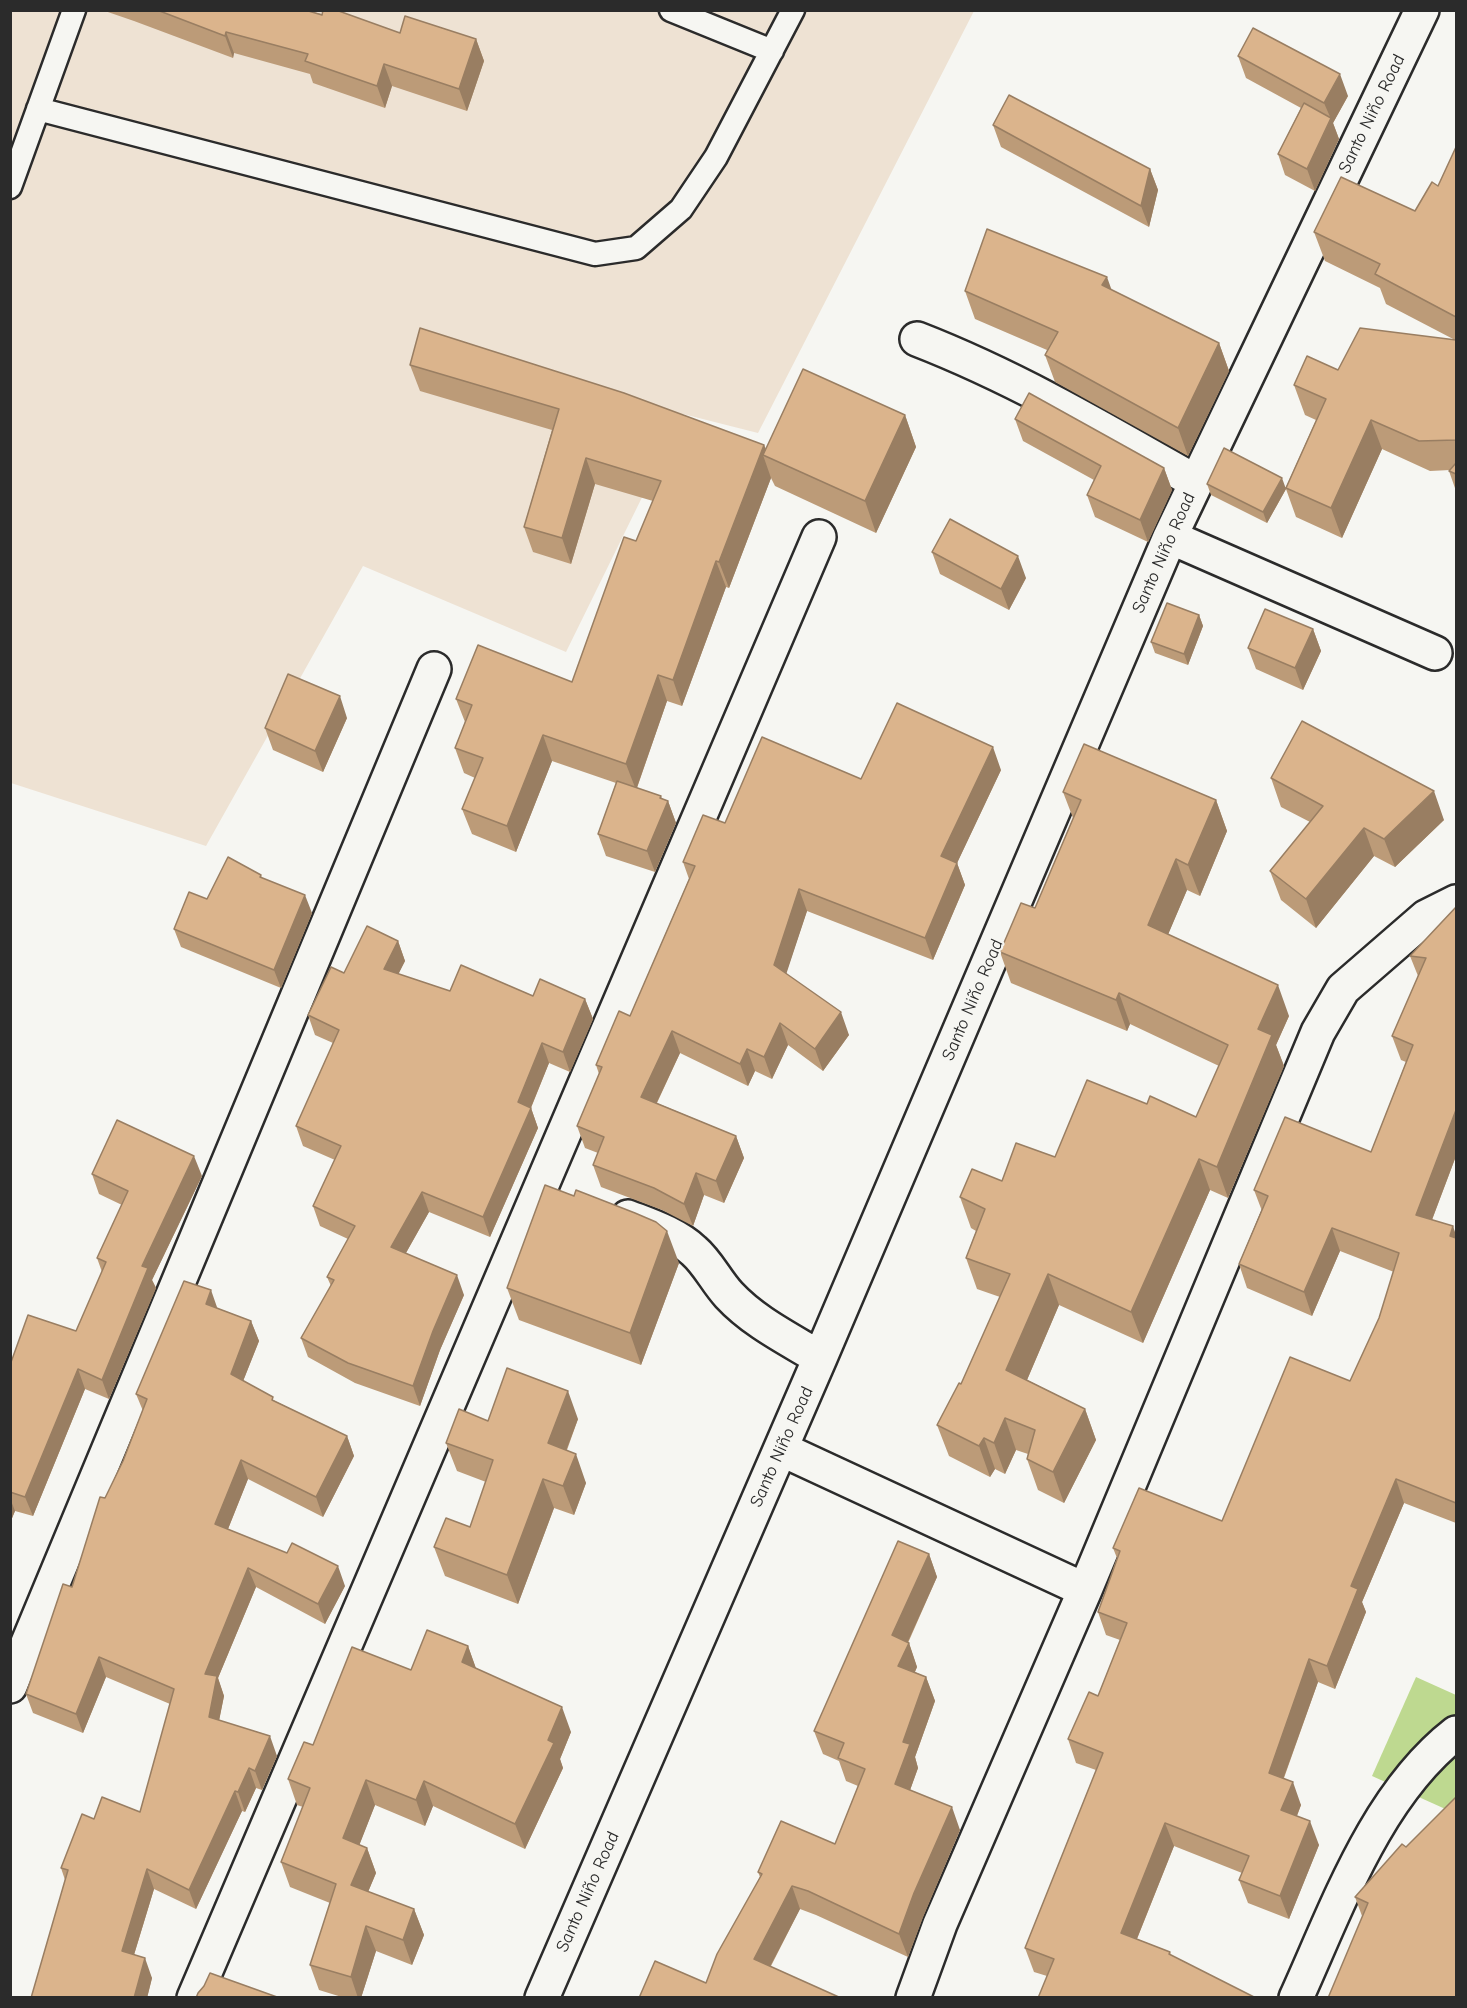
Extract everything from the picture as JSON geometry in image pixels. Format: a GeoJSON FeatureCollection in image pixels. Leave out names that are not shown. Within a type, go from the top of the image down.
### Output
{"type":"FeatureCollection","features":[{"type":"Feature","properties":{"kind":"street","name":"Santo Niño Road"},"geometry":{"type":"LineString","coordinates":[[542,1998],[781,1449],[1170,537],[1422,10]]}},
{"type":"Feature","properties":{"kind":"street"},"geometry":{"type":"LineString","coordinates":[[917,339],[960,356],[1069,410],[1196,482]]}},
{"type":"Feature","properties":{"kind":"street"},"geometry":{"type":"LineString","coordinates":[[194,1998],[553,1189],[819,537]]}},
{"type":"Feature","properties":{"kind":"street"},"geometry":{"type":"LineString","coordinates":[[1170,537],[1435,653]]}},
{"type":"Feature","properties":{"kind":"street"},"geometry":{"type":"LineString","coordinates":[[10,1686],[434,669]]}},
{"type":"Feature","properties":{"kind":"street"},"geometry":{"type":"LineString","coordinates":[[913,1998],[940,1924],[1085,1590],[1318,1032],[1343,989],[1426,917],[1456,902]]}},
{"type":"Feature","properties":{"kind":"street"},"geometry":{"type":"LineString","coordinates":[[598,1206],[677,1238],[695,1251],[729,1295],[744,1308],[762,1322],[820,1358]]}},
{"type":"Feature","properties":{"kind":"street"},"geometry":{"type":"LineString","coordinates":[[781,1449],[1085,1590]]}},
{"type":"Feature","properties":{"kind":"street"},"geometry":{"type":"LineString","coordinates":[[1296,1998],[1367,1842],[1398,1796],[1438,1748],[1456,1733]]}},
{"type":"Feature","properties":{"kind":"lane"},"geometry":{"type":"LineString","coordinates":[[10,187],[74,10]]}},
{"type":"Feature","properties":{"kind":"lane"},"geometry":{"type":"LineString","coordinates":[[671,10],[772,51]]}},
{"type":"Feature","properties":{"kind":"lane"},"geometry":{"type":"LineString","coordinates":[[38,109],[595,254],[636,248],[681,209],[716,157],[793,10]]}},
{"type":"Feature","properties":{"kind":"shaded area"},"geometry":{"type":"Polygon","coordinates":[[[11,11],[974,11],[758,433],[683,414],[566,652],[363,566],[206,846],[11,783],[11,11]]]}},
{"type":"Feature","properties":{"kind":"green space"},"geometry":{"type":"Polygon","coordinates":[[[1416,1677],[1456,1695],[1456,1802],[1452,1812],[1372,1776],[1416,1677]]]}},
{"type":"Feature","properties":{"kind":"building"},"geometry":{"type":"Polygon","coordinates":[[[157,10],[305,10],[322,15],[323,10],[336,10],[400,33],[405,16],[476,39],[459,89],[384,64],[377,86],[305,61],[308,54],[226,32],[225,36],[157,10]]]}},
{"type":"Feature","properties":{"kind":"building"},"geometry":{"type":"Polygon","coordinates":[[[1253,28],[1340,74],[1324,103],[1238,56],[1253,28]]]}},
{"type":"Feature","properties":{"kind":"building"},"geometry":{"type":"Polygon","coordinates":[[[1009,95],[1150,169],[1141,206],[993,125],[1009,95]]]}},
{"type":"Feature","properties":{"kind":"building"},"geometry":{"type":"Polygon","coordinates":[[[1304,103],[1331,118],[1307,169],[1278,154],[1304,103]]]}},
{"type":"Feature","properties":{"kind":"building"},"geometry":{"type":"Polygon","coordinates":[[[1456,147],[1456,317],[1375,274],[1380,264],[1314,232],[1341,177],[1415,211],[1432,182],[1438,186],[1456,147]]]}},
{"type":"Feature","properties":{"kind":"building"},"geometry":{"type":"Polygon","coordinates":[[[987,229],[1107,277],[1102,285],[1219,343],[1178,428],[1045,355],[1058,332],[965,291],[987,229]]]}},
{"type":"Feature","properties":{"kind":"building"},"geometry":{"type":"Polygon","coordinates":[[[420,328],[624,393],[764,445],[719,562],[716,561],[673,680],[658,675],[626,764],[543,735],[507,826],[462,809],[483,758],[455,748],[472,705],[456,699],[478,645],[572,682],[624,537],[636,541],[661,481],[586,458],[562,538],[524,527],[559,409],[410,365],[420,328]]]}},
{"type":"Feature","properties":{"kind":"building"},"geometry":{"type":"Polygon","coordinates":[[[1360,328],[1456,340],[1456,440],[1419,441],[1371,420],[1331,508],[1286,488],[1326,399],[1294,385],[1307,356],[1338,370],[1360,328]]]}},
{"type":"Feature","properties":{"kind":"building"},"geometry":{"type":"Polygon","coordinates":[[[803,369],[905,415],[865,501],[763,455],[803,369]]]}},
{"type":"Feature","properties":{"kind":"building"},"geometry":{"type":"Polygon","coordinates":[[[1029,393],[1164,468],[1140,520],[1087,495],[1101,466],[1015,419],[1029,393]]]}},
{"type":"Feature","properties":{"kind":"building"},"geometry":{"type":"Polygon","coordinates":[[[1224,448],[1282,478],[1263,512],[1207,484],[1224,448]]]}},
{"type":"Feature","properties":{"kind":"building"},"geometry":{"type":"Polygon","coordinates":[[[1456,463],[1456,474],[1449,471],[1456,463]]]}},
{"type":"Feature","properties":{"kind":"building"},"geometry":{"type":"Polygon","coordinates":[[[950,519],[1018,556],[1001,589],[932,552],[950,519]]]}},
{"type":"Feature","properties":{"kind":"building"},"geometry":{"type":"Polygon","coordinates":[[[1167,603],[1199,615],[1184,654],[1151,642],[1167,603]]]}},
{"type":"Feature","properties":{"kind":"building"},"geometry":{"type":"Polygon","coordinates":[[[1265,609],[1313,629],[1295,668],[1248,648],[1265,609]]]}},
{"type":"Feature","properties":{"kind":"building"},"geometry":{"type":"Polygon","coordinates":[[[288,674],[340,696],[315,751],[265,728],[288,674]]]}},
{"type":"Feature","properties":{"kind":"building"},"geometry":{"type":"Polygon","coordinates":[[[897,703],[993,747],[941,856],[957,863],[925,938],[799,889],[774,965],[841,1012],[815,1049],[780,1023],[764,1057],[747,1049],[740,1064],[672,1031],[641,1097],[736,1136],[716,1181],[696,1173],[684,1204],[654,1188],[593,1165],[604,1137],[577,1126],[602,1067],[596,1065],[619,1011],[630,1016],[695,866],[683,862],[703,815],[725,823],[762,737],[861,779],[897,703]]]}},
{"type":"Feature","properties":{"kind":"building"},"geometry":{"type":"Polygon","coordinates":[[[1302,721],[1434,791],[1384,839],[1364,828],[1306,899],[1270,871],[1323,806],[1271,778],[1302,721]]]}},
{"type":"Feature","properties":{"kind":"building"},"geometry":{"type":"Polygon","coordinates":[[[1084,744],[1216,800],[1188,865],[1176,859],[1148,925],[1278,985],[1258,1029],[1272,1035],[1217,1167],[1199,1159],[1131,1312],[1048,1274],[1006,1370],[1085,1409],[1053,1472],[1027,1459],[1035,1430],[1005,1418],[994,1443],[984,1438],[979,1446],[937,1425],[959,1383],[961,1384],[1010,1274],[966,1258],[985,1209],[960,1197],[972,1169],[1002,1181],[1016,1143],[1055,1157],[1087,1080],[1147,1104],[1150,1096],[1196,1117],[1228,1045],[1119,993],[1116,1000],[1000,952],[1021,903],[1035,908],[1081,800],[1063,792],[1084,744]]]}},
{"type":"Feature","properties":{"kind":"building"},"geometry":{"type":"Polygon","coordinates":[[[617,781],[661,796],[660,798],[668,801],[647,851],[598,834],[617,781]]]}},
{"type":"Feature","properties":{"kind":"building"},"geometry":{"type":"Polygon","coordinates":[[[228,857],[261,875],[260,877],[305,895],[274,970],[174,929],[189,892],[207,899],[228,857]]]}},
{"type":"Feature","properties":{"kind":"building"},"geometry":{"type":"Polygon","coordinates":[[[1456,907],[1456,1110],[1416,1215],[1453,1226],[1450,1236],[1456,1238],[1456,1503],[1396,1479],[1351,1586],[1358,1589],[1327,1666],[1309,1659],[1269,1773],[1293,1782],[1281,1810],[1310,1821],[1280,1896],[1239,1880],[1249,1856],[1165,1823],[1121,1933],[1170,1952],[1169,1954],[1256,1998],[1038,1998],[1054,1959],[1025,1948],[1103,1753],[1068,1739],[1089,1692],[1098,1696],[1127,1623],[1098,1612],[1120,1551],[1113,1548],[1139,1488],[1222,1521],[1290,1357],[1350,1381],[1379,1318],[1399,1253],[1332,1228],[1304,1292],[1239,1264],[1268,1196],[1254,1190],[1285,1117],[1371,1152],[1413,1045],[1392,1036],[1426,958],[1410,956],[1456,907]]]}},
{"type":"Feature","properties":{"kind":"building"},"geometry":{"type":"Polygon","coordinates":[[[367,926],[398,941],[384,969],[450,991],[461,965],[533,996],[540,979],[585,999],[563,1052],[542,1043],[518,1102],[531,1108],[483,1217],[422,1192],[391,1247],[457,1275],[413,1386],[348,1363],[301,1338],[334,1280],[327,1277],[355,1226],[313,1206],[341,1146],[296,1126],[339,1030],[308,1015],[331,967],[344,973],[367,926]]]}},
{"type":"Feature","properties":{"kind":"building"},"geometry":{"type":"Polygon","coordinates":[[[117,1120],[194,1156],[142,1266],[148,1268],[102,1380],[78,1369],[25,1497],[10,1492],[10,1365],[28,1315],[76,1331],[106,1262],[97,1258],[128,1191],[92,1174],[117,1120]]]}},
{"type":"Feature","properties":{"kind":"building"},"geometry":{"type":"Polygon","coordinates":[[[545,1185],[574,1196],[576,1190],[656,1222],[667,1231],[630,1333],[507,1288],[545,1185]]]}},
{"type":"Feature","properties":{"kind":"building"},"geometry":{"type":"Polygon","coordinates":[[[184,1281],[211,1290],[206,1304],[251,1321],[231,1374],[273,1397],[272,1400],[347,1436],[316,1497],[241,1460],[215,1524],[287,1553],[292,1543],[338,1566],[318,1604],[248,1568],[205,1674],[217,1676],[209,1717],[270,1736],[255,1771],[249,1768],[238,1792],[235,1791],[189,1890],[147,1869],[122,1951],[145,1958],[134,1998],[31,1998],[68,1870],[61,1868],[82,1814],[94,1819],[102,1797],[140,1812],[174,1689],[99,1657],[76,1714],[26,1694],[63,1584],[72,1587],[100,1497],[105,1498],[123,1461],[147,1399],[136,1394],[184,1281]]]}},
{"type":"Feature","properties":{"kind":"building"},"geometry":{"type":"Polygon","coordinates":[[[507,1368],[568,1391],[548,1443],[576,1454],[563,1486],[543,1479],[507,1575],[434,1547],[446,1518],[470,1527],[493,1460],[446,1443],[459,1409],[488,1421],[507,1368]]]}},
{"type":"Feature","properties":{"kind":"building"},"geometry":{"type":"Polygon","coordinates":[[[898,1541],[929,1554],[892,1635],[909,1643],[898,1666],[926,1677],[903,1742],[910,1744],[895,1784],[952,1807],[914,1893],[899,1934],[808,1891],[792,1886],[754,1959],[841,1998],[639,1998],[655,1961],[706,1983],[717,1954],[762,1874],[758,1872],[781,1821],[835,1844],[865,1769],[838,1758],[844,1743],[814,1731],[898,1541]]]}},
{"type":"Feature","properties":{"kind":"building"},"geometry":{"type":"Polygon","coordinates":[[[427,1630],[468,1646],[462,1662],[562,1707],[548,1740],[554,1743],[515,1824],[424,1781],[416,1800],[366,1780],[343,1838],[367,1848],[351,1885],[414,1909],[403,1940],[366,1926],[351,1977],[310,1965],[336,1884],[281,1862],[310,1788],[288,1779],[304,1742],[313,1745],[352,1647],[411,1670],[427,1630]]]}},
{"type":"Feature","properties":{"kind":"building"},"geometry":{"type":"Polygon","coordinates":[[[1456,1797],[1456,1998],[1328,1998],[1368,1903],[1355,1897],[1402,1844],[1406,1847],[1456,1797]]]}},
{"type":"Feature","properties":{"kind":"building"},"geometry":{"type":"Polygon","coordinates":[[[210,1973],[277,1997],[277,1998],[196,1998],[210,1973]]]}}]}
